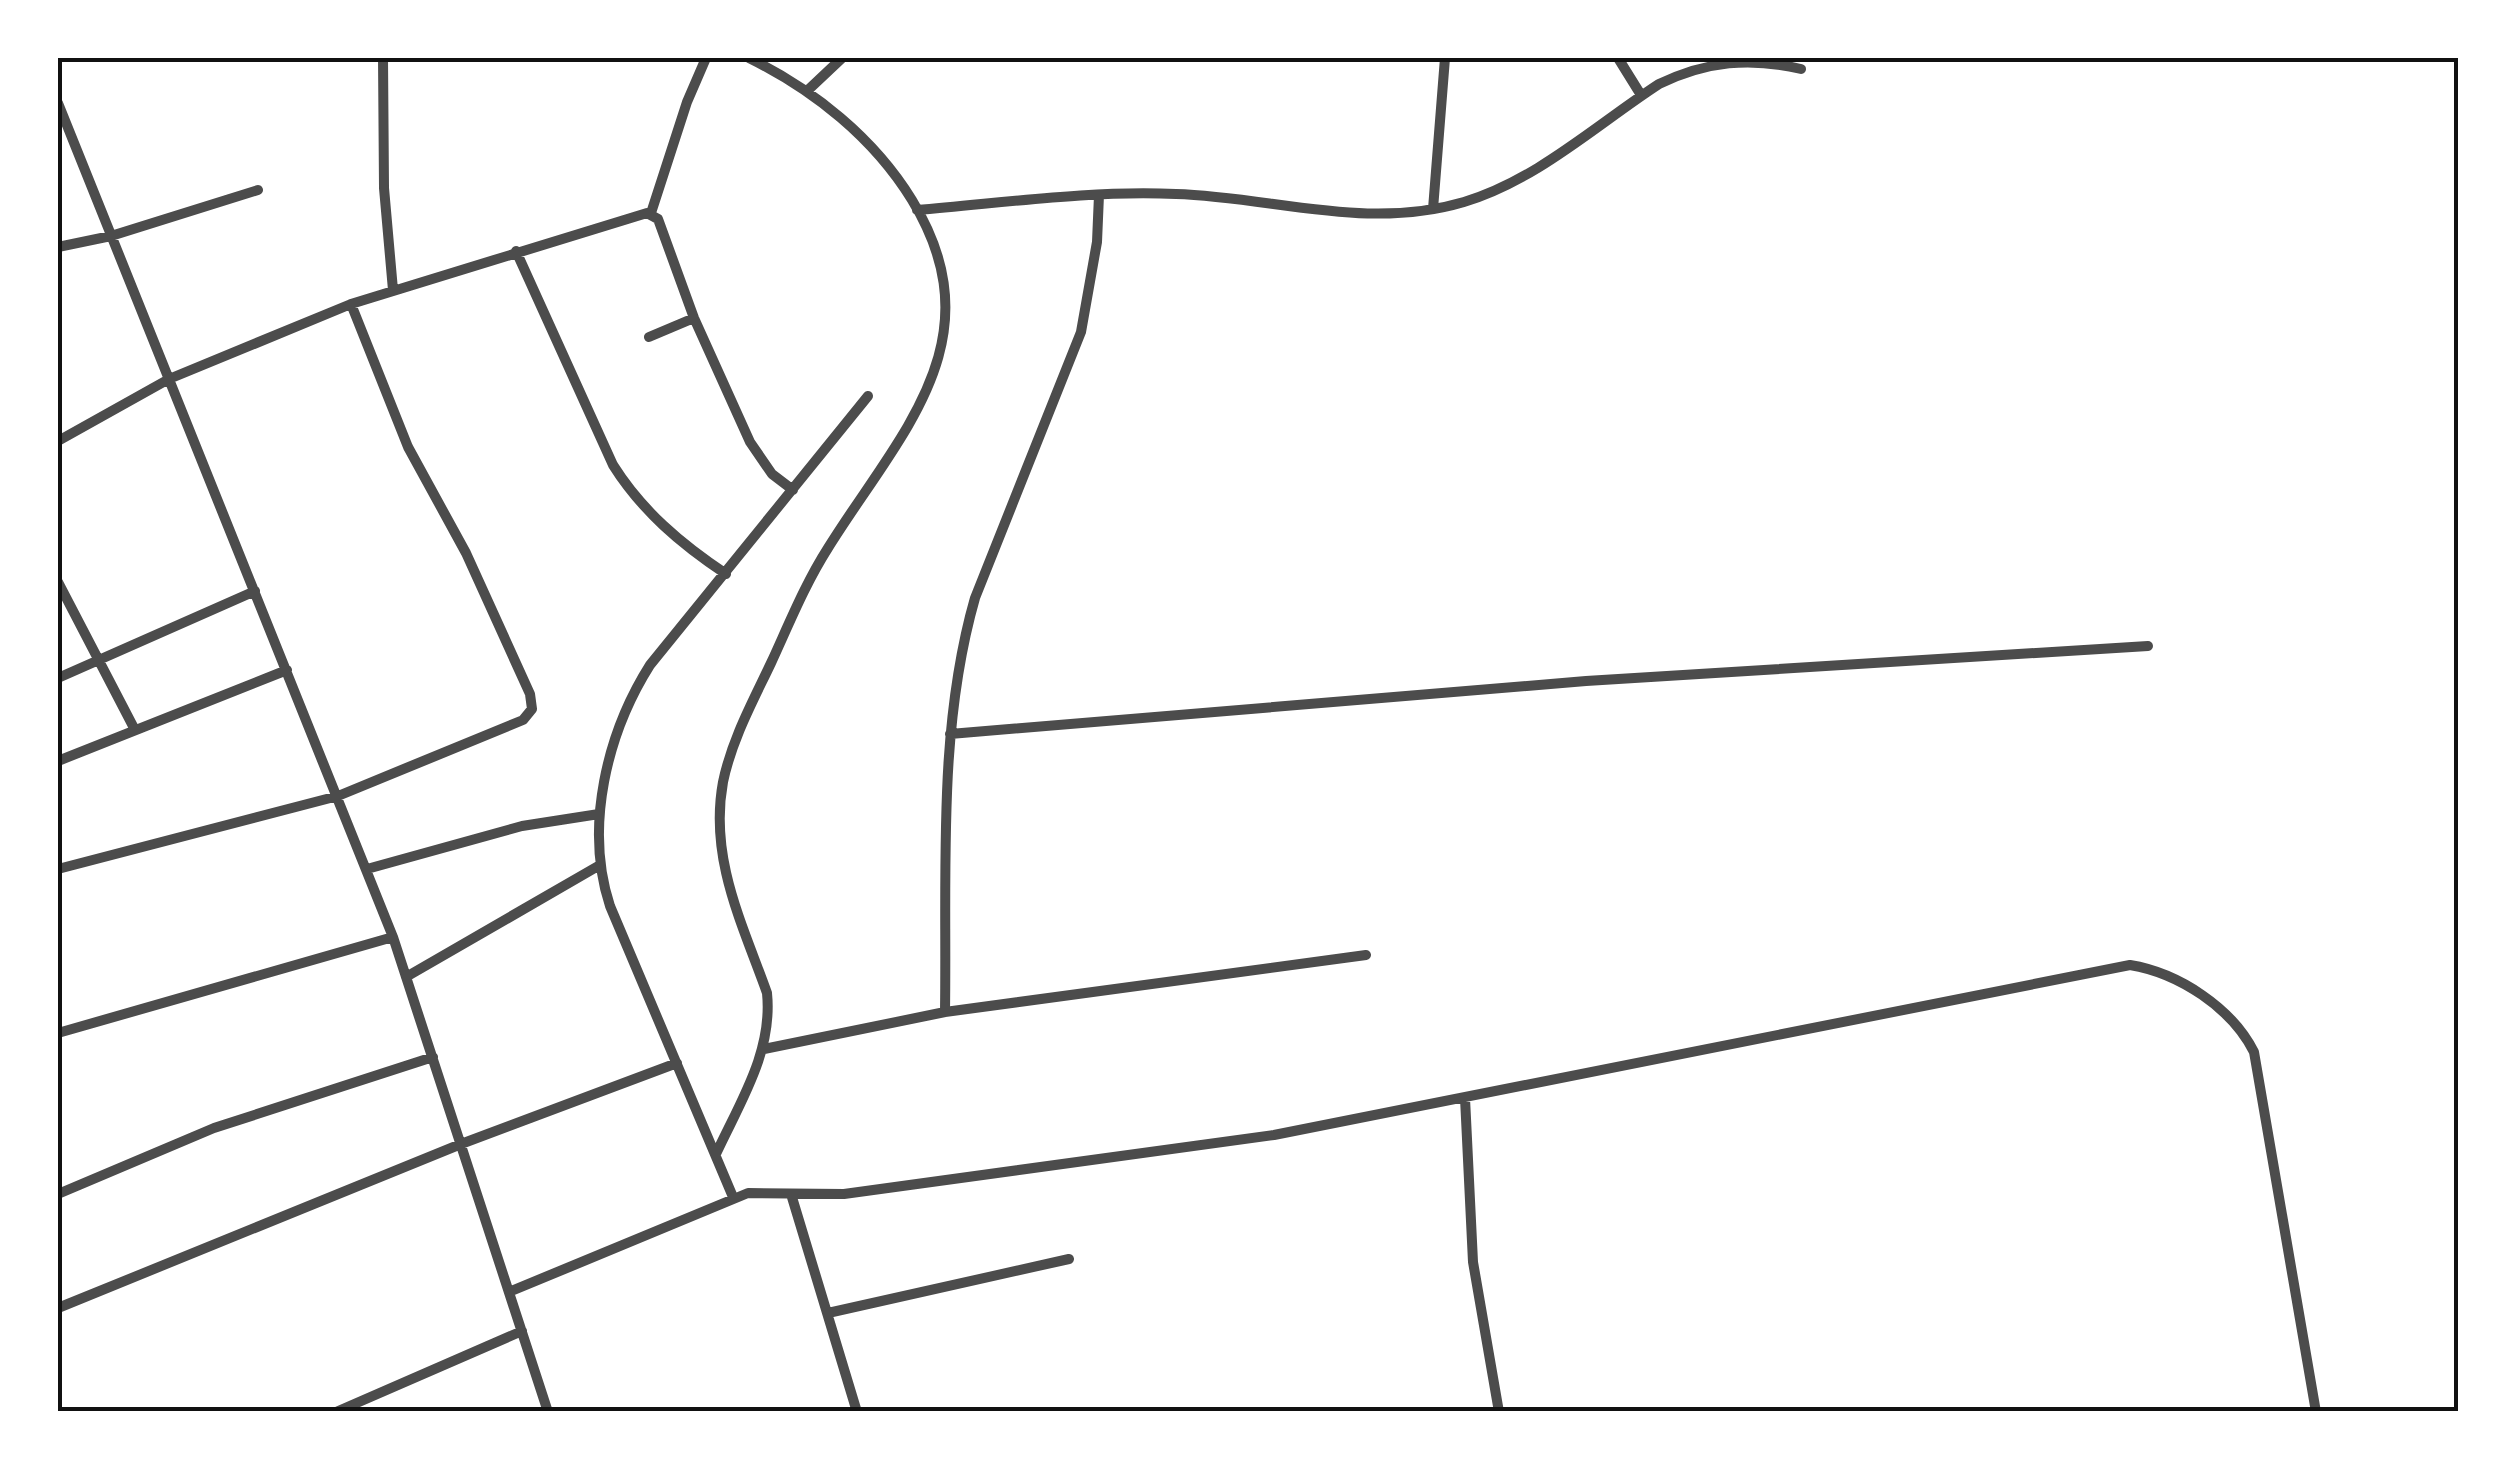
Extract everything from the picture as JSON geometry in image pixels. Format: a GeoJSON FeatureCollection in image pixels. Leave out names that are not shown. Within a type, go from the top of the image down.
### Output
{"type":"FeatureCollection","features":[{"type":"Feature","properties":{"kind":"street"},"geometry":{"type":"LineString","coordinates":[[383,58],[384,188],[393,290]]}},
{"type":"Feature","properties":{"kind":"street"},"geometry":{"type":"LineString","coordinates":[[651,213],[687,102],[706,58]]}},
{"type":"Feature","properties":{"kind":"street"},"geometry":{"type":"LineString","coordinates":[[716,1154],[764,1048],[768,1030],[767,992],[722,863],[723,784],[738,734],[812,575],[912,422],[936,371],[942,344],[943,288],[930,234],[918,210],[879,157],[845,122],[807,91],[749,58]]}},
{"type":"Feature","properties":{"kind":"street"},"geometry":{"type":"LineString","coordinates":[[807,91],[842,58]]}},
{"type":"Feature","properties":{"kind":"street"},"geometry":{"type":"LineString","coordinates":[[1433,209],[1445,58]]}},
{"type":"Feature","properties":{"kind":"street"},"geometry":{"type":"LineString","coordinates":[[1618,58],[1641,95]]}},
{"type":"Feature","properties":{"kind":"street"},"geometry":{"type":"LineString","coordinates":[[918,210],[1099,196],[1210,195],[1348,215],[1433,209],[1518,180],[1678,74],[1718,63],[1760,61],[1801,69]]}},
{"type":"Feature","properties":{"kind":"street"},"geometry":{"type":"LineString","coordinates":[[58,104],[393,936],[548,1412]]}},
{"type":"Feature","properties":{"kind":"street"},"geometry":{"type":"LineString","coordinates":[[58,247],[111,236],[258,190]]}},
{"type":"Feature","properties":{"kind":"street"},"geometry":{"type":"LineString","coordinates":[[945,1012],[954,688],[975,598],[1080,332],[1091,288],[1099,196]]}},
{"type":"Feature","properties":{"kind":"street"},"geometry":{"type":"LineString","coordinates":[[58,441],[169,379],[350,304],[651,213]]}},
{"type":"Feature","properties":{"kind":"street"},"geometry":{"type":"LineString","coordinates":[[651,213],[658,219],[694,318],[756,454],[772,474],[793,490]]}},
{"type":"Feature","properties":{"kind":"street"},"geometry":{"type":"LineString","coordinates":[[516,251],[624,482],[678,540],[726,574]]}},
{"type":"Feature","properties":{"kind":"street"},"geometry":{"type":"LineString","coordinates":[[58,870],[338,796],[523,720],[532,709],[530,694],[482,585],[408,447],[350,304]]}},
{"type":"Feature","properties":{"kind":"street"},"geometry":{"type":"LineString","coordinates":[[649,338],[694,318]]}},
{"type":"Feature","properties":{"kind":"street"},"geometry":{"type":"LineString","coordinates":[[734,1197],[610,906],[600,865],[600,814],[616,741],[635,688],[868,396]]}},
{"type":"Feature","properties":{"kind":"street"},"geometry":{"type":"LineString","coordinates":[[58,582],[135,730]]}},
{"type":"Feature","properties":{"kind":"street"},"geometry":{"type":"LineString","coordinates":[[58,678],[255,591]]}},
{"type":"Feature","properties":{"kind":"street"},"geometry":{"type":"LineString","coordinates":[[950,734],[1586,681],[2148,646]]}},
{"type":"Feature","properties":{"kind":"street"},"geometry":{"type":"LineString","coordinates":[[58,761],[287,670]]}},
{"type":"Feature","properties":{"kind":"street"},"geometry":{"type":"LineString","coordinates":[[366,869],[522,826],[600,814]]}},
{"type":"Feature","properties":{"kind":"street"},"geometry":{"type":"LineString","coordinates":[[406,977],[600,865]]}},
{"type":"Feature","properties":{"kind":"street"},"geometry":{"type":"LineString","coordinates":[[58,1033],[393,936]]}},
{"type":"Feature","properties":{"kind":"street"},"geometry":{"type":"LineString","coordinates":[[764,1048],[945,1012],[1366,954]]}},
{"type":"Feature","properties":{"kind":"street"},"geometry":{"type":"LineString","coordinates":[[509,1292],[734,1197],[762,1191],[844,1194],[1274,1135],[2111,967],[2148,968],[2181,984],[2237,1024],[2254,1052],[2316,1412]]}},
{"type":"Feature","properties":{"kind":"street"},"geometry":{"type":"LineString","coordinates":[[58,1194],[232,1122],[432,1057]]}},
{"type":"Feature","properties":{"kind":"street"},"geometry":{"type":"LineString","coordinates":[[58,1308],[461,1144],[677,1063]]}},
{"type":"Feature","properties":{"kind":"street"},"geometry":{"type":"LineString","coordinates":[[1465,1098],[1473,1262],[1499,1412]]}},
{"type":"Feature","properties":{"kind":"street"},"geometry":{"type":"LineString","coordinates":[[791,1194],[857,1412]]}},
{"type":"Feature","properties":{"kind":"street"},"geometry":{"type":"LineString","coordinates":[[828,1313],[1068,1259]]}},
{"type":"Feature","properties":{"kind":"street"},"geometry":{"type":"LineString","coordinates":[[336,1412],[522,1331]]}}]}
